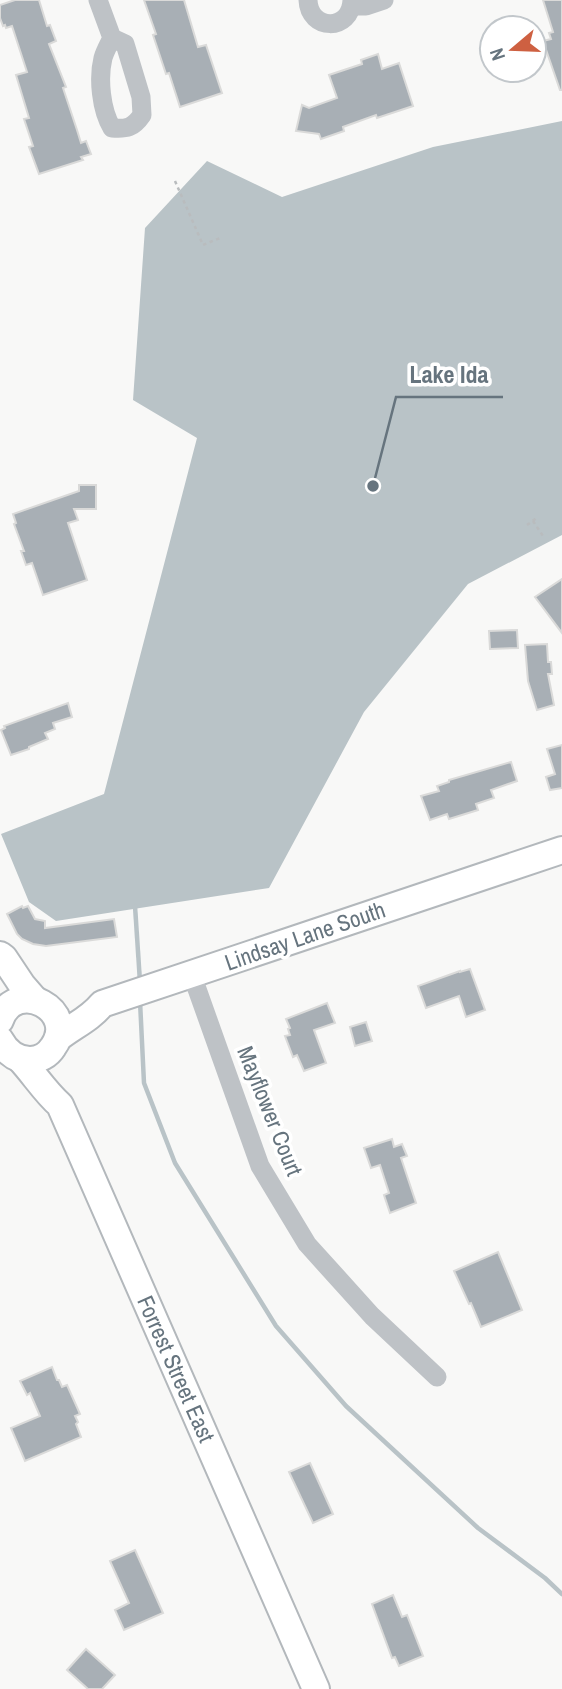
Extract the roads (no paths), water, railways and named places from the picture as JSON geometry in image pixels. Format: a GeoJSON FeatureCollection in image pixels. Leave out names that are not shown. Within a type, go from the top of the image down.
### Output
{"type":"FeatureCollection","features":[{"type":"Feature","properties":{"kind":"street"},"geometry":{"type":"LineString","coordinates":[[98,0],[112,37]]}},
{"type":"Feature","properties":{"kind":"street"},"geometry":{"type":"LineString","coordinates":[[308,0],[311,13],[316,19],[330,24],[344,19],[352,3],[366,6],[384,0]]}},
{"type":"Feature","properties":{"kind":"street","name":"Lindsay Lane South"},"geometry":{"type":"LineString","coordinates":[[56,1042],[71,1028],[93,1015],[103,1004],[562,850]]}},
{"type":"Feature","properties":{"kind":"street"},"geometry":{"type":"LineString","coordinates":[[0,955],[22,985],[52,1010],[57,1020],[59,1029],[56,1066],[63,1093],[60,1105]]}},
{"type":"Feature","properties":{"kind":"street","name":"Mayflower Court"},"geometry":{"type":"LineString","coordinates":[[192,975],[260,1166],[307,1244],[372,1316],[437,1377]]}},
{"type":"Feature","properties":{"kind":"street"},"geometry":{"type":"LineString","coordinates":[[56,1042],[47,1053],[30,1060],[5,1033],[8,1007],[24,999],[65,1005],[92,1001],[103,1004]]}},
{"type":"Feature","properties":{"kind":"street","name":"Forrest Street East"},"geometry":{"type":"LineString","coordinates":[[5,1033],[51,1097],[60,1105],[316,1689]]}},
{"type":"Feature","properties":{"kind":"waterway"},"geometry":{"type":"LineString","coordinates":[[135,906],[140,982]]}},
{"type":"Feature","properties":{"kind":"waterway"},"geometry":{"type":"LineString","coordinates":[[140,1001],[144,1083],[175,1163],[276,1326],[346,1406],[478,1528],[562,1594]]}},
{"type":"Feature","properties":{"kind":"place","name":"Lake Ida"},"geometry":{"type":"Point","coordinates":[373,486]}}]}
